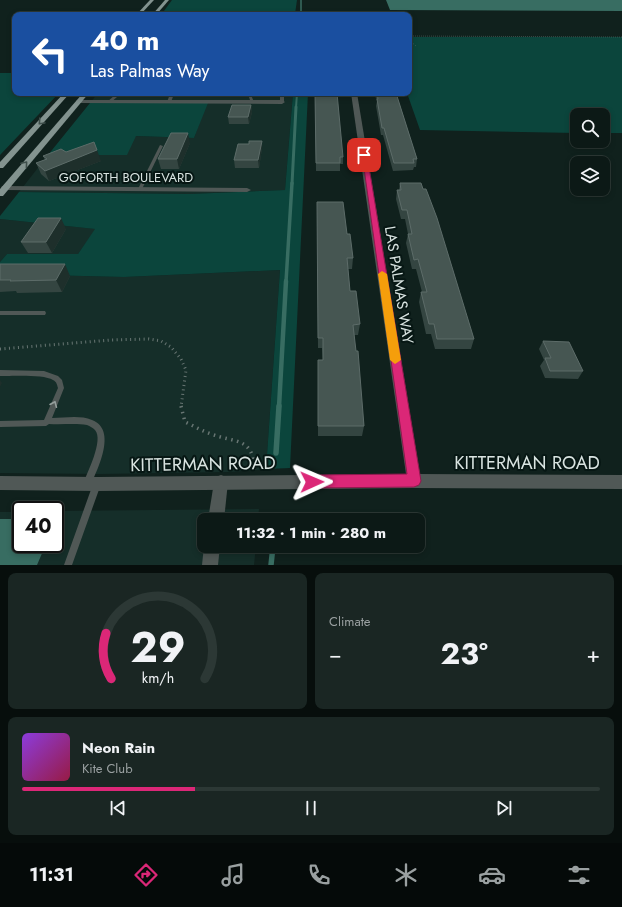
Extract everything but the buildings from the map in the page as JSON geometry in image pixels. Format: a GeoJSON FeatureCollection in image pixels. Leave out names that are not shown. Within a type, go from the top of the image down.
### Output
{"type":"FeatureCollection","features":[{"type":"Feature","properties":{"kind":"main road"},"geometry":{"type":"LineString","coordinates":[[141,12],[152,0]]}},
{"type":"Feature","properties":{"kind":"main road"},"geometry":{"type":"LineString","coordinates":[[157,12],[167,0]]}},
{"type":"Feature","properties":{"kind":"main road"},"geometry":{"type":"LineString","coordinates":[[0,166],[64,96]]}},
{"type":"Feature","properties":{"kind":"main road"},"geometry":{"type":"LineString","coordinates":[[75,96],[78,102]]}},
{"type":"Feature","properties":{"kind":"main road"},"geometry":{"type":"LineString","coordinates":[[2,191],[83,96]]}},
{"type":"Feature","properties":{"kind":"street","name":"LAS PALMAS WAY"},"geometry":{"type":"LineString","coordinates":[[354,96],[414,481]]}},
{"type":"Feature","properties":{"kind":"street"},"geometry":{"type":"LineString","coordinates":[[78,102],[282,102]]}},
{"type":"Feature","properties":{"kind":"street","name":"GOFORTH BOULEVARD"},"geometry":{"type":"LineString","coordinates":[[2,191],[140,189],[247,190]]}},
{"type":"Feature","properties":{"kind":"street","name":"KITTERMAN ROAD"},"geometry":{"type":"LineString","coordinates":[[0,483],[92,484],[414,481],[622,482]]}},
{"type":"Feature","properties":{"kind":"street"},"geometry":{"type":"LineString","coordinates":[[217,513],[221,482]]}},
{"type":"Feature","properties":{"kind":"street"},"geometry":{"type":"LineString","coordinates":[[210,565],[211,553]]}},
{"type":"Feature","properties":{"kind":"lane"},"geometry":{"type":"LineString","coordinates":[[109,102],[114,96]]}},
{"type":"Feature","properties":{"kind":"lane"},"geometry":{"type":"LineString","coordinates":[[169,102],[170,96]]}},
{"type":"Feature","properties":{"kind":"lane"},"geometry":{"type":"LineString","coordinates":[[220,102],[225,96]]}},
{"type":"Feature","properties":{"kind":"lane"},"geometry":{"type":"LineString","coordinates":[[250,96],[252,102]]}},
{"type":"Feature","properties":{"kind":"lane"},"geometry":{"type":"LineString","coordinates":[[282,96],[282,102]]}},
{"type":"Feature","properties":{"kind":"lane"},"geometry":{"type":"LineString","coordinates":[[140,189],[161,146]]}},
{"type":"Feature","properties":{"kind":"lane"},"geometry":{"type":"LineString","coordinates":[[0,313],[43,313]]}},
{"type":"Feature","properties":{"kind":"lane"},"geometry":{"type":"LineString","coordinates":[[0,373],[44,374],[56,378],[60,382],[61,388],[47,421]]}},
{"type":"Feature","properties":{"kind":"lane"},"geometry":{"type":"LineString","coordinates":[[0,424],[46,423],[47,421],[84,422],[91,423],[100,429],[102,433],[101,446],[92,484],[68,565]]}},
{"type":"Feature","properties":{"kind":"path"},"geometry":{"type":"LineString","coordinates":[[412,36],[622,37]]}},
{"type":"Feature","properties":{"kind":"path"},"geometry":{"type":"LineString","coordinates":[[412,43],[416,46]]}},
{"type":"Feature","properties":{"kind":"path"},"geometry":{"type":"LineString","coordinates":[[0,349],[59,346],[139,338],[162,341],[171,347],[181,359],[186,370],[181,409],[185,422],[213,434],[233,438],[253,452],[255,461],[253,482]]}},
{"type":"Feature","properties":{"kind":"shaded area"},"geometry":{"type":"Polygon","coordinates":[[[172,0],[297,0],[295,12],[163,12],[172,0]]]}},
{"type":"Feature","properties":{"kind":"shaded area"},"geometry":{"type":"Polygon","coordinates":[[[386,0],[622,0],[622,11],[390,10],[386,0]]]}},
{"type":"Feature","properties":{"kind":"shaded area"},"geometry":{"type":"Polygon","coordinates":[[[412,37],[622,37],[622,133],[610,133],[610,108],[570,108],[570,133],[420,130],[408,96],[412,96],[412,37]]]}},
{"type":"Feature","properties":{"kind":"shaded area"},"geometry":{"type":"Polygon","coordinates":[[[0,73],[12,73],[12,96],[56,96],[0,155],[0,73]]]}},
{"type":"Feature","properties":{"kind":"shaded area"},"geometry":{"type":"Polygon","coordinates":[[[96,96],[293,96],[285,190],[189,194],[19,192],[48,155],[136,136],[194,138],[207,103],[90,103],[96,96]]]}},
{"type":"Feature","properties":{"kind":"shaded area"},"geometry":{"type":"Polygon","coordinates":[[[293,96],[308,96],[290,468],[266,469],[280,270],[124,277],[0,274],[0,262],[7,254],[78,254],[95,229],[0,219],[0,216],[19,192],[189,194],[285,190],[293,96]]]}},
{"type":"Feature","properties":{"kind":"shaded area"},"geometry":{"type":"Polygon","coordinates":[[[90,103],[208,103],[194,138],[136,136],[127,155],[48,155],[90,103]]]}},
{"type":"Feature","properties":{"kind":"shaded area"},"geometry":{"type":"Polygon","coordinates":[[[0,219],[96,229],[78,254],[7,254],[0,262],[0,219]]]}},
{"type":"Feature","properties":{"kind":"shaded area"},"geometry":{"type":"Polygon","coordinates":[[[280,270],[266,469],[269,469],[230,472],[100,474],[0,473],[0,274],[124,277],[280,270]]]}},
{"type":"Feature","properties":{"kind":"shaded area"},"geometry":{"type":"Polygon","coordinates":[[[259,509],[259,513],[197,513],[197,553],[255,553],[254,565],[0,565],[0,512],[12,512],[12,553],[64,553],[64,511],[259,509]]]}},
{"type":"Feature","properties":{"kind":"shaded area"},"geometry":{"type":"Polygon","coordinates":[[[0,519],[12,519],[12,553],[42,553],[37,565],[0,565],[0,519]]]}},
{"type":"Feature","properties":{"kind":"waterway"},"geometry":{"type":"LineString","coordinates":[[301,0],[301,12]]}},
{"type":"Feature","properties":{"kind":"waterway"},"geometry":{"type":"LineString","coordinates":[[296,108],[297,96]]}},
{"type":"Feature","properties":{"kind":"waterway"},"geometry":{"type":"LineString","coordinates":[[292,184],[296,107]]}},
{"type":"Feature","properties":{"kind":"waterway"},"geometry":{"type":"LineString","coordinates":[[286,282],[292,183]]}},
{"type":"Feature","properties":{"kind":"waterway"},"geometry":{"type":"LineString","coordinates":[[279,407],[286,281]]}},
{"type":"Feature","properties":{"kind":"waterway"},"geometry":{"type":"LineString","coordinates":[[276,453],[279,406]]}},
{"type":"Feature","properties":{"kind":"waterway"},"geometry":{"type":"LineString","coordinates":[[271,565],[272,553]]}},
{"type":"Feature","properties":{"kind":"slow traffic"},"geometry":{"type":"LineString","coordinates":[[382,274],[395,360]]}},
{"type":"Feature","properties":{"kind":"route"},"geometry":{"type":"LineString","coordinates":[[312,482],[414,481],[364,155]]}}]}
